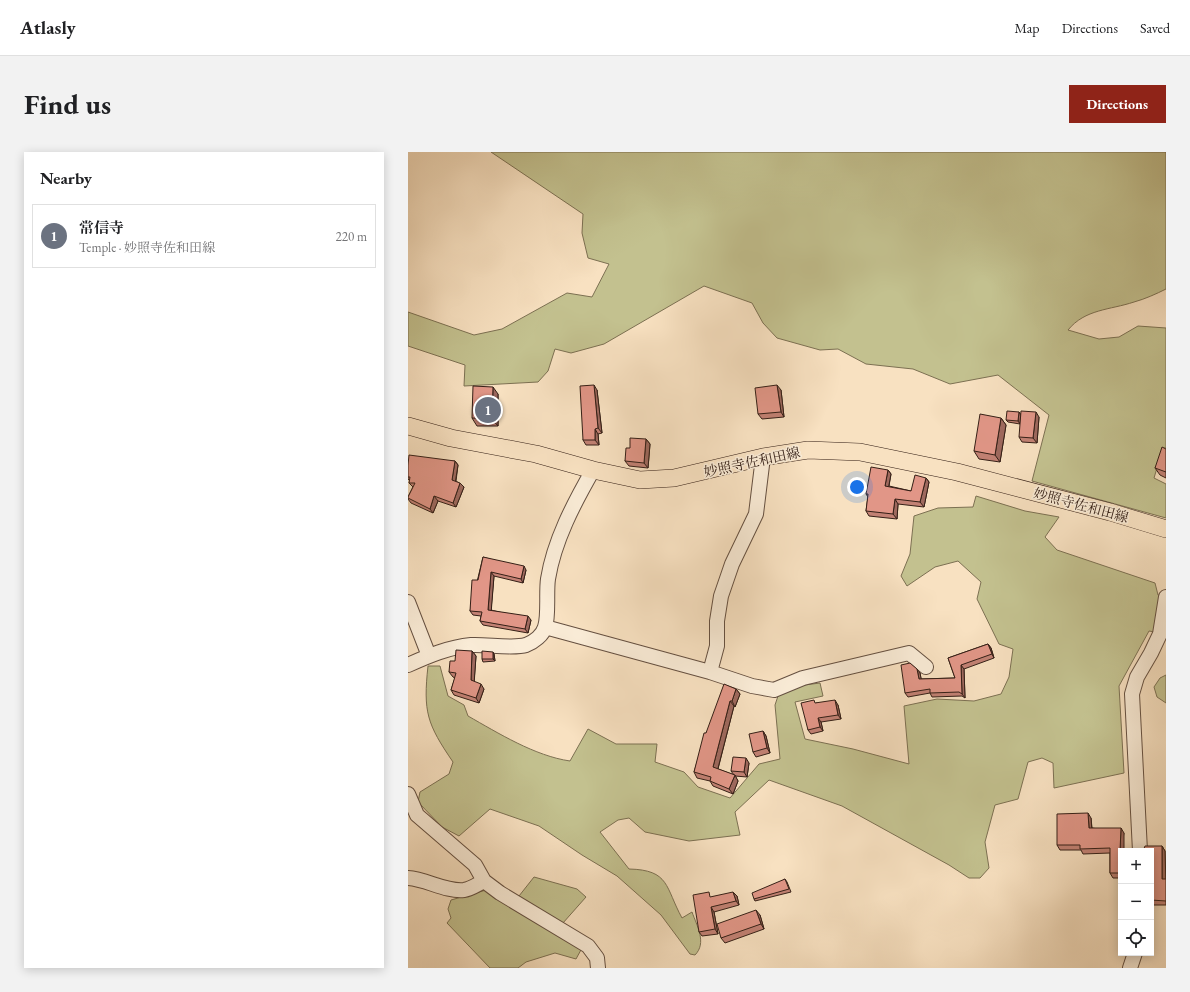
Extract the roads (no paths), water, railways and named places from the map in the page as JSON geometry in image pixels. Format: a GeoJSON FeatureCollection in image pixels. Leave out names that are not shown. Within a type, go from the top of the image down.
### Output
{"type":"FeatureCollection","features":[{"type":"Feature","properties":{"kind":"main road","name":"妙照寺佐和田線"},"geometry":{"type":"LineString","coordinates":[[408,426],[451,438],[536,454],[593,470],[640,480],[674,478],[763,457],[808,450],[860,452],[957,472],[1166,529]]}},
{"type":"Feature","properties":{"kind":"street"},"geometry":{"type":"LineString","coordinates":[[710,672],[718,646],[717,621],[721,596],[732,564],[756,514],[763,457]]}},
{"type":"Feature","properties":{"kind":"street"},"geometry":{"type":"LineString","coordinates":[[408,665],[429,656],[470,645],[525,645],[537,639],[545,627],[548,580],[553,555],[579,494],[593,470]]}},
{"type":"Feature","properties":{"kind":"street"},"geometry":{"type":"LineString","coordinates":[[1140,848],[1132,694],[1136,677],[1151,653],[1160,634],[1166,597]]}},
{"type":"Feature","properties":{"kind":"street"},"geometry":{"type":"LineString","coordinates":[[408,602],[429,656]]}},
{"type":"Feature","properties":{"kind":"street"},"geometry":{"type":"LineString","coordinates":[[545,627],[710,672],[752,686],[774,690],[803,678],[909,653],[926,667]]}},
{"type":"Feature","properties":{"kind":"street"},"geometry":{"type":"LineString","coordinates":[[408,794],[417,815],[475,865],[484,881],[500,893],[588,946],[597,958],[598,968]]}},
{"type":"Feature","properties":{"kind":"street"},"geometry":{"type":"LineString","coordinates":[[408,878],[420,879],[452,889],[465,890],[484,881]]}},
{"type":"Feature","properties":{"kind":"street"},"geometry":{"type":"LineString","coordinates":[[1130,968],[1134,956]]}},
{"type":"Feature","properties":{"kind":"place","name":"常信寺"},"geometry":{"type":"Point","coordinates":[488,410]}}]}
